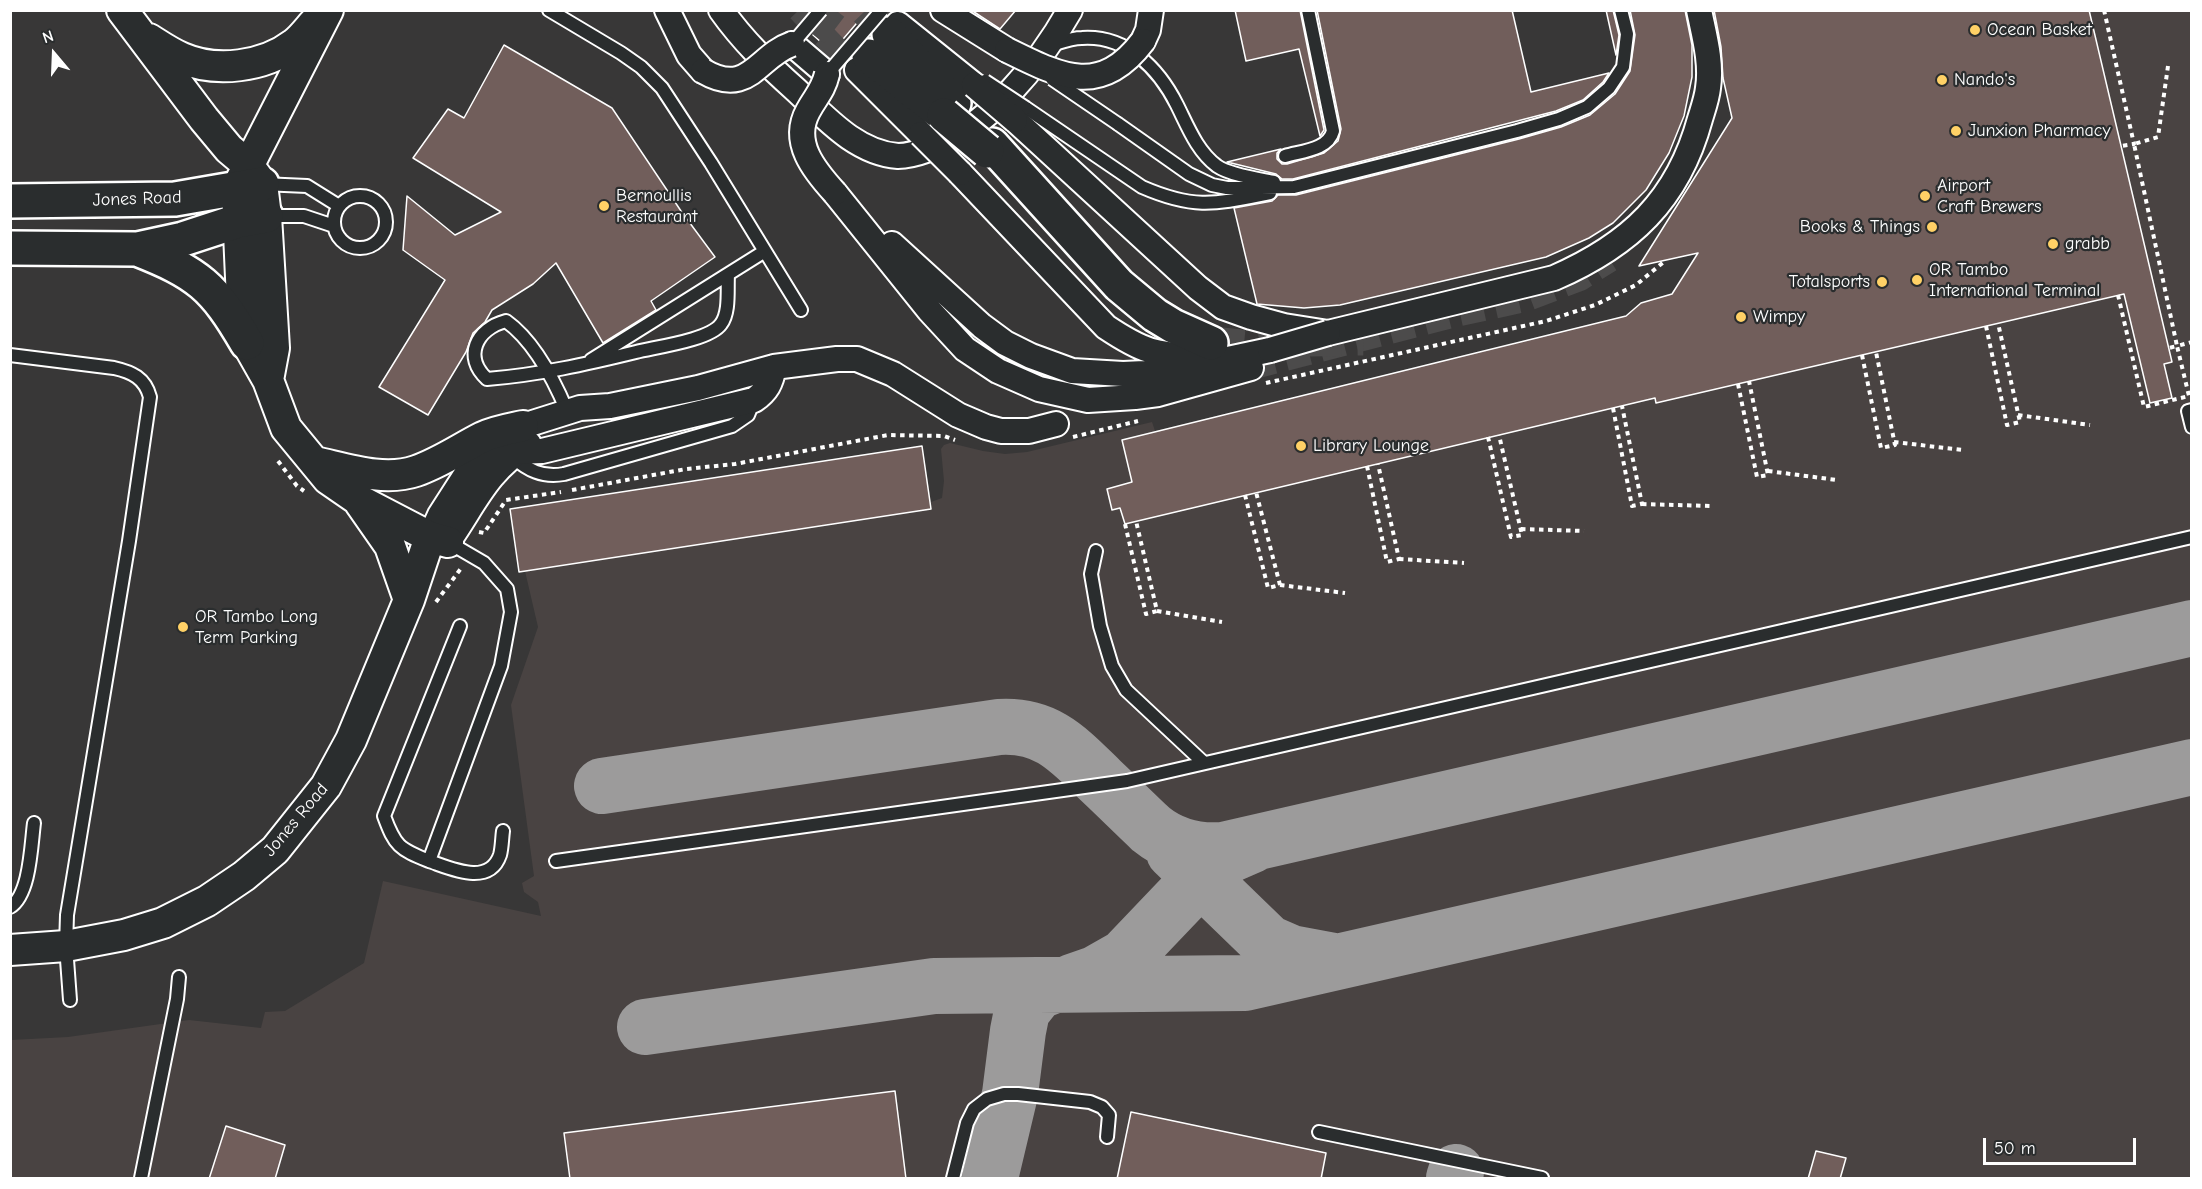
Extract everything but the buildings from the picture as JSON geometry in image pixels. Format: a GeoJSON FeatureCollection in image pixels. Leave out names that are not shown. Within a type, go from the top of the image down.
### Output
{"type":"FeatureCollection","features":[{"type":"Feature","properties":{"kind":"main road"},"geometry":{"type":"LineString","coordinates":[[885,39],[955,103],[989,148],[1026,184],[1119,285],[1155,315],[1211,343]]}},
{"type":"Feature","properties":{"kind":"main road","name":"Jones Road"},"geometry":{"type":"LineString","coordinates":[[10,201],[175,199],[250,195]]}},
{"type":"Feature","properties":{"kind":"main road"},"geometry":{"type":"LineString","coordinates":[[10,248],[137,249],[183,239],[250,195]]}},
{"type":"Feature","properties":{"kind":"main road"},"geometry":{"type":"LineString","coordinates":[[137,249],[174,264],[190,273],[209,289],[227,309],[247,344]]}},
{"type":"Feature","properties":{"kind":"street"},"geometry":{"type":"LineString","coordinates":[[129,21],[184,59],[217,66],[249,64],[274,56],[300,40],[326,10]]}},
{"type":"Feature","properties":{"kind":"street"},"geometry":{"type":"LineString","coordinates":[[326,10],[250,195],[242,300],[247,344],[268,380],[286,428],[328,479],[434,547]]}},
{"type":"Feature","properties":{"kind":"street"},"geometry":{"type":"LineString","coordinates":[[667,10],[689,56],[703,71],[719,79],[740,79],[755,71],[782,47],[792,44],[827,74],[823,88],[802,122],[801,133],[810,163],[929,310],[965,349],[998,371],[1039,389],[1088,400],[1105,400],[1158,394],[1251,368]]}},
{"type":"Feature","properties":{"kind":"street"},"geometry":{"type":"LineString","coordinates":[[721,10],[753,50],[836,128],[863,145],[899,156],[911,155],[944,143],[974,125],[1021,79],[1046,47],[1070,10]]}},
{"type":"Feature","properties":{"kind":"street"},"geometry":{"type":"LineString","coordinates":[[943,10],[1007,50],[1055,72],[1084,77],[1097,76],[1114,70],[1128,58],[1143,41],[1148,30],[1150,10]]}},
{"type":"Feature","properties":{"kind":"street"},"geometry":{"type":"LineString","coordinates":[[835,193],[982,326],[1005,343],[1072,371],[1167,372],[1270,350],[1328,333],[1554,278],[1584,265],[1632,231],[1660,205],[1694,143],[1709,87],[1707,46],[1699,10]]}},
{"type":"Feature","properties":{"kind":"street"},"geometry":{"type":"LineString","coordinates":[[129,21],[229,149],[250,195],[274,348],[268,380]]}},
{"type":"Feature","properties":{"kind":"street"},"geometry":{"type":"LineString","coordinates":[[885,39],[955,103],[1020,114],[1098,197],[1198,288],[1223,307],[1284,326],[1328,333]]}},
{"type":"Feature","properties":{"kind":"street"},"geometry":{"type":"LineString","coordinates":[[955,103],[960,173],[1106,327],[1130,343],[1169,356],[1270,350]]}},
{"type":"Feature","properties":{"kind":"street"},"geometry":{"type":"LineString","coordinates":[[434,547],[517,445],[567,411],[610,406],[698,388],[774,367],[837,359],[857,359],[893,374],[958,415],[986,427],[1001,431],[1029,431],[1056,424]]}},
{"type":"Feature","properties":{"kind":"street"},"geometry":{"type":"LineString","coordinates":[[312,461],[359,472],[396,474],[414,472],[502,430],[517,445],[542,451],[754,400],[766,392],[774,367]]}},
{"type":"Feature","properties":{"kind":"street"},"geometry":{"type":"LineString","coordinates":[[434,547],[440,515],[467,472],[481,456],[517,445],[610,406]]}},
{"type":"Feature","properties":{"kind":"street"},"geometry":{"type":"LineString","coordinates":[[357,499],[390,546],[409,600]]}},
{"type":"Feature","properties":{"kind":"street","name":"Jones Road"},"geometry":{"type":"LineString","coordinates":[[10,950],[66,946],[124,935],[163,923],[207,901],[244,876],[275,850],[326,786],[351,740],[409,600],[434,547]]}},
{"type":"Feature","properties":{"kind":"lane"},"geometry":{"type":"LineString","coordinates":[[549,10],[621,53],[641,67],[662,88],[705,153],[801,310]]}},
{"type":"Feature","properties":{"kind":"lane"},"geometry":{"type":"LineString","coordinates":[[792,44],[821,10]]}},
{"type":"Feature","properties":{"kind":"lane"},"geometry":{"type":"LineString","coordinates":[[1285,156],[1327,143],[1334,131],[1308,10]]}},
{"type":"Feature","properties":{"kind":"lane"},"geometry":{"type":"LineString","coordinates":[[1020,114],[1142,187],[1180,201],[1197,204],[1218,203],[1275,192],[1517,131],[1559,119],[1587,107],[1609,88],[1623,67],[1626,34],[1621,10]]}},
{"type":"Feature","properties":{"kind":"lane"},"geometry":{"type":"LineString","coordinates":[[1046,47],[1082,38],[1112,42],[1124,47],[1155,69],[1197,144],[1220,167],[1258,179],[1308,182]]}},
{"type":"Feature","properties":{"kind":"lane"},"geometry":{"type":"LineString","coordinates":[[827,74],[885,39]]}},
{"type":"Feature","properties":{"kind":"lane"},"geometry":{"type":"LineString","coordinates":[[1007,50],[1062,85],[1189,174],[1212,185],[1227,188],[1294,187]]}},
{"type":"Feature","properties":{"kind":"lane"},"geometry":{"type":"LineString","coordinates":[[250,195],[307,186],[339,206]]}},
{"type":"Feature","properties":{"kind":"lane"},"geometry":{"type":"LineString","coordinates":[[250,195],[334,226]]}},
{"type":"Feature","properties":{"kind":"lane"},"geometry":{"type":"LineString","coordinates":[[358,195],[378,202],[385,212],[387,222],[378,242],[368,247],[357,248],[346,244],[338,237],[334,226],[334,216],[339,206],[348,198],[358,195]]}},
{"type":"Feature","properties":{"kind":"lane"},"geometry":{"type":"LineString","coordinates":[[581,366],[765,251]]}},
{"type":"Feature","properties":{"kind":"lane"},"geometry":{"type":"LineString","coordinates":[[567,411],[549,371],[515,327],[506,321],[496,323],[484,332],[474,347],[474,361],[478,371],[488,380],[549,371],[581,366],[691,340],[715,330],[725,318],[728,275]]}},
{"type":"Feature","properties":{"kind":"lane"},"geometry":{"type":"LineString","coordinates":[[10,355],[129,371],[138,376],[147,387],[150,397],[129,541],[67,915],[66,946],[70,1000]]}},
{"type":"Feature","properties":{"kind":"lane"},"geometry":{"type":"LineString","coordinates":[[2192,410],[2188,411],[2192,427]]}},
{"type":"Feature","properties":{"kind":"lane"},"geometry":{"type":"LineString","coordinates":[[556,861],[1127,781],[2192,537]]}},
{"type":"Feature","properties":{"kind":"lane"},"geometry":{"type":"LineString","coordinates":[[429,861],[501,666],[512,612],[507,589],[484,564],[434,547]]}},
{"type":"Feature","properties":{"kind":"lane"},"geometry":{"type":"LineString","coordinates":[[1095,551],[1091,574],[1100,626],[1112,666],[1126,690],[1204,763]]}},
{"type":"Feature","properties":{"kind":"lane"},"geometry":{"type":"LineString","coordinates":[[460,626],[384,816],[392,838],[405,852],[469,874],[488,870],[499,856],[503,831]]}},
{"type":"Feature","properties":{"kind":"lane"},"geometry":{"type":"LineString","coordinates":[[10,907],[18,903],[23,892],[34,823]]}},
{"type":"Feature","properties":{"kind":"lane"},"geometry":{"type":"LineString","coordinates":[[141,1179],[177,999],[179,977]]}},
{"type":"Feature","properties":{"kind":"lane"},"geometry":{"type":"LineString","coordinates":[[953,1179],[971,1114],[979,1104],[995,1095],[1018,1094],[1098,1104],[1110,1115],[1107,1137]]}},
{"type":"Feature","properties":{"kind":"lane"},"geometry":{"type":"LineString","coordinates":[[1319,1132],[1537,1178]]}},
{"type":"Feature","properties":{"kind":"path"},"geometry":{"type":"LineString","coordinates":[[2104,10],[2189,396],[2144,407],[2118,295]]}},
{"type":"Feature","properties":{"kind":"path"},"geometry":{"type":"LineString","coordinates":[[2121,146],[2158,137],[2168,66]]}},
{"type":"Feature","properties":{"kind":"path"},"geometry":{"type":"LineString","coordinates":[[1986,326],[2007,425],[2020,422],[1998,323]]}},
{"type":"Feature","properties":{"kind":"path"},"geometry":{"type":"LineString","coordinates":[[2169,348],[2192,342]]}},
{"type":"Feature","properties":{"kind":"path"},"geometry":{"type":"LineString","coordinates":[[1862,355],[1881,448],[1895,445],[1876,352]]}},
{"type":"Feature","properties":{"kind":"path"},"geometry":{"type":"LineString","coordinates":[[1738,384],[1757,477],[1768,475],[1749,381]]}},
{"type":"Feature","properties":{"kind":"path"},"geometry":{"type":"LineString","coordinates":[[1622,406],[1642,504]]}},
{"type":"Feature","properties":{"kind":"path"},"geometry":{"type":"LineString","coordinates":[[1613,408],[1632,506],[1642,504],[1712,507]]}},
{"type":"Feature","properties":{"kind":"path"},"geometry":{"type":"LineString","coordinates":[[2018,414],[2090,425]]}},
{"type":"Feature","properties":{"kind":"path"},"geometry":{"type":"LineString","coordinates":[[1488,437],[1510,537],[1522,535],[1499,435]]}},
{"type":"Feature","properties":{"kind":"path"},"geometry":{"type":"LineString","coordinates":[[1894,442],[1963,450]]}},
{"type":"Feature","properties":{"kind":"path"},"geometry":{"type":"LineString","coordinates":[[1378,464],[1399,560]]}},
{"type":"Feature","properties":{"kind":"path"},"geometry":{"type":"LineString","coordinates":[[1367,466],[1387,562],[1399,560],[1464,562]]}},
{"type":"Feature","properties":{"kind":"path"},"geometry":{"type":"LineString","coordinates":[[1768,471],[1838,480]]}},
{"type":"Feature","properties":{"kind":"path"},"geometry":{"type":"LineString","coordinates":[[1256,492],[1280,585]]}},
{"type":"Feature","properties":{"kind":"path"},"geometry":{"type":"LineString","coordinates":[[1245,495],[1268,588],[1280,585],[1345,593]]}},
{"type":"Feature","properties":{"kind":"path"},"geometry":{"type":"LineString","coordinates":[[1136,521],[1157,611]]}},
{"type":"Feature","properties":{"kind":"path"},"geometry":{"type":"LineString","coordinates":[[1125,524],[1146,614],[1157,611],[1222,622]]}},
{"type":"Feature","properties":{"kind":"path"},"geometry":{"type":"LineString","coordinates":[[1521,529],[1584,531]]}},
{"type":"Feature","properties":{"kind":"shaded area"},"geometry":{"type":"Polygon","coordinates":[[[1708,11],[2191,11],[2191,1178],[11,1178],[11,1040],[68,1037],[189,1020],[261,1028],[265,1012],[285,1011],[364,963],[383,881],[541,916],[538,902],[524,892],[522,883],[534,876],[511,705],[538,627],[525,571],[519,572],[510,509],[922,446],[931,502],[942,498],[944,481],[941,449],[950,443],[1005,454],[1027,452],[1152,422],[1155,431],[1626,316],[1641,303],[1672,294],[1697,254],[1639,266],[1732,118],[1708,11]]]}},
{"type":"Feature","properties":{"kind":"taxiway"},"geometry":{"type":"LineString","coordinates":[[602,786],[999,727],[1016,727],[1031,730],[1056,741],[1151,829],[1167,840],[1185,847],[1223,850],[2192,628]]}},
{"type":"Feature","properties":{"kind":"taxiway"},"geometry":{"type":"LineString","coordinates":[[645,1027],[934,986],[1245,983],[2192,767]]}},
{"type":"Feature","properties":{"kind":"taxiway"},"geometry":{"type":"LineString","coordinates":[[1072,982],[1095,974],[1125,957],[1207,871],[1229,855],[1252,845]]}},
{"type":"Feature","properties":{"kind":"taxiway"},"geometry":{"type":"LineString","coordinates":[[1174,852],[1268,943],[1291,953],[1334,961]]}},
{"type":"Feature","properties":{"kind":"taxiway"},"geometry":{"type":"LineString","coordinates":[[990,1178],[1010,1094],[1022,1011],[1037,992],[1055,985]]}},
{"type":"Feature","properties":{"kind":"taxiway"},"geometry":{"type":"LineString","coordinates":[[1454,1178],[1456,1172]]}},
{"type":"Feature","properties":{"kind":"tunnel"},"geometry":{"type":"LineString","coordinates":[[799,10],[857,70]]}},
{"type":"Feature","properties":{"kind":"tunnel"},"geometry":{"type":"LineString","coordinates":[[808,10],[869,56]]}},
{"type":"Feature","properties":{"kind":"tunnel"},"geometry":{"type":"LineString","coordinates":[[866,10],[889,34]]}},
{"type":"Feature","properties":{"kind":"tunnel"},"geometry":{"type":"LineString","coordinates":[[1251,368],[1456,315],[1525,300],[1580,279],[1610,260]]}},
{"type":"Feature","properties":{"kind":"tunnel"},"geometry":{"type":"LineString","coordinates":[[1211,343],[1253,347],[1306,340],[1363,339]]}},
{"type":"Feature","properties":{"kind":"place","name":"Ocean Basket"},"geometry":{"type":"Point","coordinates":[1975,30]}},
{"type":"Feature","properties":{"kind":"place","name":"Nando's"},"geometry":{"type":"Point","coordinates":[1942,80]}},
{"type":"Feature","properties":{"kind":"place","name":"Junxion Pharmacy"},"geometry":{"type":"Point","coordinates":[1956,131]}},
{"type":"Feature","properties":{"kind":"place","name":"Airport Craft Brewers"},"geometry":{"type":"Point","coordinates":[1925,196]}},
{"type":"Feature","properties":{"kind":"place","name":"Bernoullis Restaurant"},"geometry":{"type":"Point","coordinates":[604,206]}},
{"type":"Feature","properties":{"kind":"place","name":"Books & Things"},"geometry":{"type":"Point","coordinates":[1932,227]}},
{"type":"Feature","properties":{"kind":"place","name":"grabb"},"geometry":{"type":"Point","coordinates":[2053,244]}},
{"type":"Feature","properties":{"kind":"place","name":"OR Tambo International Terminal"},"geometry":{"type":"Point","coordinates":[1917,280]}},
{"type":"Feature","properties":{"kind":"place","name":"Totalsports"},"geometry":{"type":"Point","coordinates":[1882,282]}},
{"type":"Feature","properties":{"kind":"place","name":"Wimpy"},"geometry":{"type":"Point","coordinates":[1741,317]}},
{"type":"Feature","properties":{"kind":"place","name":"Library Lounge"},"geometry":{"type":"Point","coordinates":[1301,446]}},
{"type":"Feature","properties":{"kind":"place","name":"OR Tambo Long Term Parking"},"geometry":{"type":"Point","coordinates":[183,627]}}]}
